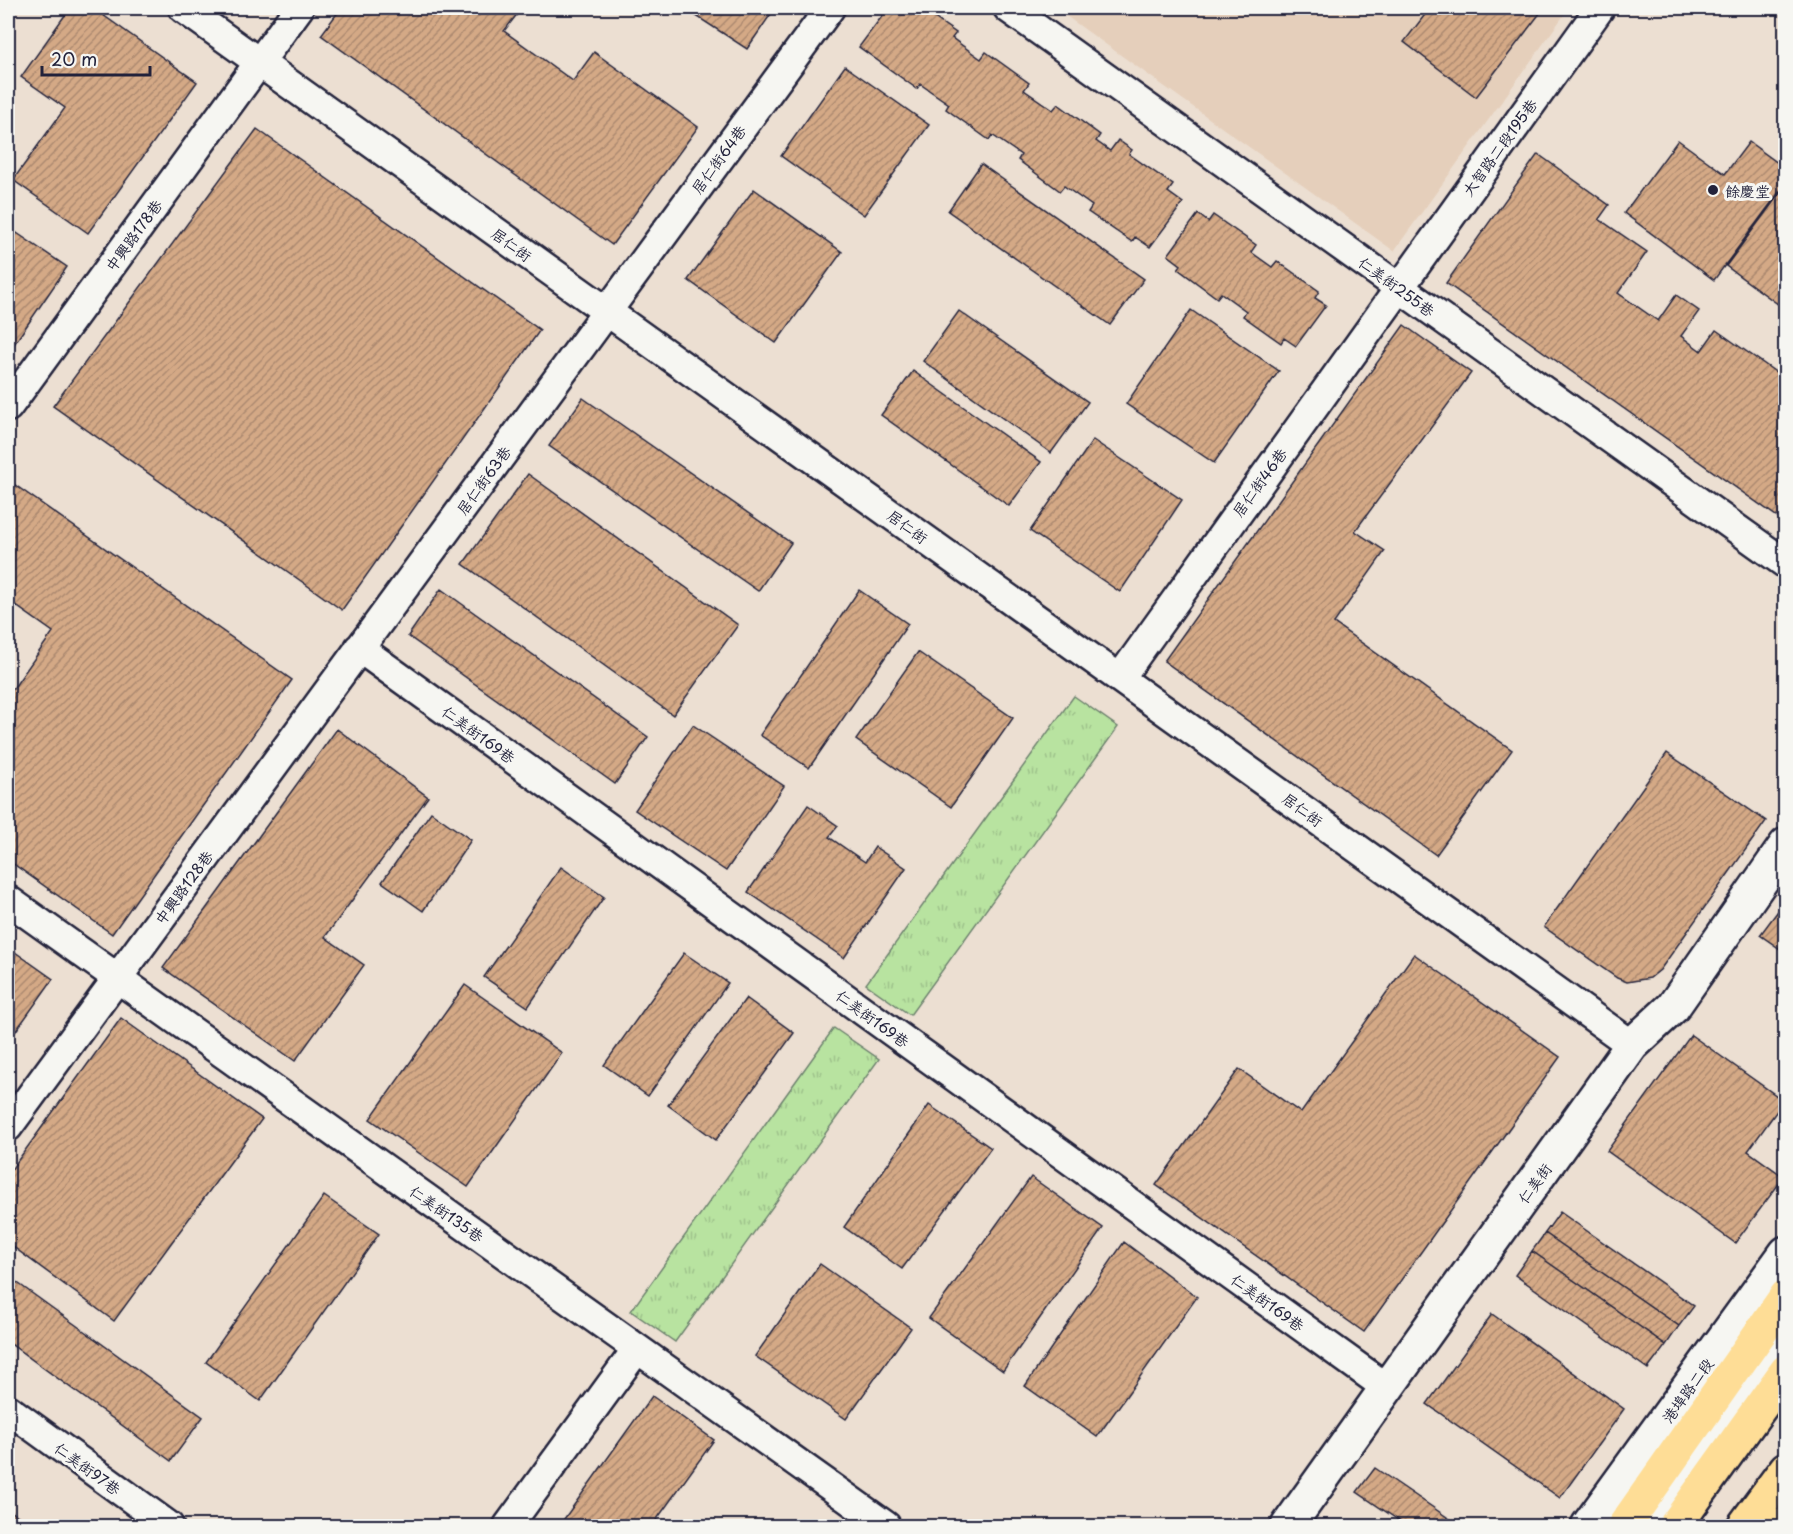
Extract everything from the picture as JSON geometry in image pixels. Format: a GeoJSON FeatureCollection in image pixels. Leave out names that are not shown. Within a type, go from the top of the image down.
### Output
{"type":"FeatureCollection","features":[{"type":"Feature","properties":{"kind":"highway"},"geometry":{"type":"LineString","coordinates":[[1624,1527],[1785,1296]]}},
{"type":"Feature","properties":{"kind":"highway"},"geometry":{"type":"LineString","coordinates":[[1675,1527],[1785,1371]]}},
{"type":"Feature","properties":{"kind":"highway"},"geometry":{"type":"LineString","coordinates":[[1744,1527],[1785,1469]]}},
{"type":"Feature","properties":{"kind":"street","name":"居仁街"},"geometry":{"type":"LineString","coordinates":[[183,8],[1632,1045]]}},
{"type":"Feature","properties":{"kind":"street","name":"中興路178巷"},"geometry":{"type":"LineString","coordinates":[[8,407],[299,8]]}},
{"type":"Feature","properties":{"kind":"street","name":"居仁街64巷"},"geometry":{"type":"LineString","coordinates":[[607,311],[830,8]]}},
{"type":"Feature","properties":{"kind":"street","name":"仁美街255巷"},"geometry":{"type":"LineString","coordinates":[[1008,8],[1785,564]]}},
{"type":"Feature","properties":{"kind":"street","name":"大智路二段195巷"},"geometry":{"type":"LineString","coordinates":[[1399,287],[1600,8]]}},
{"type":"Feature","properties":{"kind":"street","name":"居仁街46巷"},"geometry":{"type":"LineString","coordinates":[[1120,678],[1399,287]]}},
{"type":"Feature","properties":{"kind":"street","name":"居仁街63巷"},"geometry":{"type":"LineString","coordinates":[[359,648],[607,311]]}},
{"type":"Feature","properties":{"kind":"street","name":"中興路128巷"},"geometry":{"type":"LineString","coordinates":[[8,1127],[359,648]]}},
{"type":"Feature","properties":{"kind":"street","name":"仁美街169巷"},"geometry":{"type":"LineString","coordinates":[[359,648],[1388,1388]]}},
{"type":"Feature","properties":{"kind":"street","name":"仁美街"},"geometry":{"type":"LineString","coordinates":[[1288,1527],[1632,1045],[1673,1007],[1785,845]]}},
{"type":"Feature","properties":{"kind":"street","name":"仁美街135巷"},"geometry":{"type":"LineString","coordinates":[[8,900],[886,1527]]}},
{"type":"Feature","properties":{"kind":"street","name":"港埠路二段"},"geometry":{"type":"LineString","coordinates":[[1588,1527],[1785,1252]]}},
{"type":"Feature","properties":{"kind":"street"},"geometry":{"type":"LineString","coordinates":[[1654,1527],[1785,1342]]}},
{"type":"Feature","properties":{"kind":"street"},"geometry":{"type":"LineString","coordinates":[[508,1527],[637,1348]]}},
{"type":"Feature","properties":{"kind":"street","name":"仁美街97巷"},"geometry":{"type":"LineString","coordinates":[[8,1409],[169,1527]]}},
{"type":"Feature","properties":{"kind":"shaded area"},"geometry":{"type":"Polygon","coordinates":[[[1055,8],[1569,8],[1394,251],[1055,8]]]}},
{"type":"Feature","properties":{"kind":"green space"},"geometry":{"type":"Polygon","coordinates":[[[1074,696],[1118,727],[910,1015],[866,984],[1074,696]]]}},
{"type":"Feature","properties":{"kind":"green space"},"geometry":{"type":"Polygon","coordinates":[[[834,1028],[879,1059],[675,1342],[631,1311],[834,1028]]]}},
{"type":"Feature","properties":{"kind":"building"},"geometry":{"type":"Polygon","coordinates":[[[70,8],[93,8],[197,82],[88,233],[13,180],[65,108],[21,77],[70,8]]]}},
{"type":"Feature","properties":{"kind":"building"},"geometry":{"type":"Polygon","coordinates":[[[341,8],[522,8],[504,31],[573,81],[594,52],[698,127],[612,245],[321,35],[341,8]]]}},
{"type":"Feature","properties":{"kind":"building"},"geometry":{"type":"Polygon","coordinates":[[[684,8],[775,8],[747,49],[684,8]]]}},
{"type":"Feature","properties":{"kind":"building"},"geometry":{"type":"Polygon","coordinates":[[[888,8],[920,8],[956,33],[952,38],[981,59],[986,52],[1029,83],[1024,90],[1053,110],[1058,104],[1100,135],[1096,141],[1110,151],[1118,140],[1132,150],[1129,154],[1173,185],[1168,192],[1183,203],[1150,247],[1135,237],[1132,242],[1088,212],[1092,206],[1064,186],[1060,191],[1018,160],[1021,155],[992,135],[989,140],[946,109],[949,104],[920,84],[917,89],[859,47],[888,8]]]}},
{"type":"Feature","properties":{"kind":"building"},"geometry":{"type":"Polygon","coordinates":[[[1430,8],[1544,8],[1476,97],[1404,42],[1430,8]]]}},
{"type":"Feature","properties":{"kind":"building"},"geometry":{"type":"Polygon","coordinates":[[[845,66],[929,125],[864,215],[781,156],[845,66]]]}},
{"type":"Feature","properties":{"kind":"building"},"geometry":{"type":"Polygon","coordinates":[[[257,129],[540,330],[342,610],[53,406],[257,129]]]}},
{"type":"Feature","properties":{"kind":"building"},"geometry":{"type":"Polygon","coordinates":[[[1678,140],[1725,174],[1749,142],[1786,169],[1786,183],[1714,280],[1624,213],[1678,140]]]}},
{"type":"Feature","properties":{"kind":"building"},"geometry":{"type":"Polygon","coordinates":[[[1538,154],[1609,205],[1599,219],[1647,252],[1618,293],[1658,321],[1676,295],[1699,311],[1681,336],[1701,351],[1716,330],[1777,373],[1786,362],[1786,523],[1446,283],[1538,154]]]}},
{"type":"Feature","properties":{"kind":"building"},"geometry":{"type":"Polygon","coordinates":[[[981,164],[1144,279],[1110,325],[948,211],[981,164]]]}},
{"type":"Feature","properties":{"kind":"building"},"geometry":{"type":"Polygon","coordinates":[[[1786,185],[1786,310],[1726,266],[1786,185]]]}},
{"type":"Feature","properties":{"kind":"building"},"geometry":{"type":"Polygon","coordinates":[[[754,189],[842,252],[776,343],[688,280],[754,189]]]}},
{"type":"Feature","properties":{"kind":"building"},"geometry":{"type":"Polygon","coordinates":[[[1198,214],[1208,222],[1213,215],[1256,245],[1251,252],[1272,267],[1277,261],[1319,291],[1315,298],[1326,305],[1296,346],[1284,338],[1281,343],[1243,316],[1246,311],[1221,293],[1217,298],[1178,269],[1181,265],[1168,255],[1198,214]]]}},
{"type":"Feature","properties":{"kind":"building"},"geometry":{"type":"Polygon","coordinates":[[[8,227],[67,267],[8,353],[8,227]]]}},
{"type":"Feature","properties":{"kind":"building"},"geometry":{"type":"Polygon","coordinates":[[[1191,310],[1279,371],[1214,463],[1126,404],[1191,310]]]}},
{"type":"Feature","properties":{"kind":"building"},"geometry":{"type":"Polygon","coordinates":[[[959,311],[1088,402],[1051,453],[923,361],[959,311]]]}},
{"type":"Feature","properties":{"kind":"building"},"geometry":{"type":"Polygon","coordinates":[[[1404,325],[1471,373],[1355,531],[1385,551],[1334,623],[1512,750],[1436,855],[1164,661],[1404,325]]]}},
{"type":"Feature","properties":{"kind":"building"},"geometry":{"type":"Polygon","coordinates":[[[913,371],[1041,462],[1009,506],[881,415],[913,371]]]}},
{"type":"Feature","properties":{"kind":"building"},"geometry":{"type":"Polygon","coordinates":[[[583,398],[791,543],[758,591],[549,446],[583,398]]]}},
{"type":"Feature","properties":{"kind":"building"},"geometry":{"type":"Polygon","coordinates":[[[1093,440],[1182,500],[1120,592],[1030,531],[1093,440]]]}},
{"type":"Feature","properties":{"kind":"building"},"geometry":{"type":"Polygon","coordinates":[[[528,474],[738,625],[673,715],[463,564],[528,474]]]}},
{"type":"Feature","properties":{"kind":"building"},"geometry":{"type":"Polygon","coordinates":[[[8,480],[292,680],[112,934],[8,860],[8,696],[53,632],[8,600],[8,480]]]}},
{"type":"Feature","properties":{"kind":"building"},"geometry":{"type":"Polygon","coordinates":[[[441,589],[648,737],[615,784],[408,636],[441,589]]]}},
{"type":"Feature","properties":{"kind":"building"},"geometry":{"type":"Polygon","coordinates":[[[859,590],[908,624],[809,768],[760,735],[859,590]]]}},
{"type":"Feature","properties":{"kind":"building"},"geometry":{"type":"Polygon","coordinates":[[[918,652],[1013,718],[951,807],[856,740],[918,652]]]}},
{"type":"Feature","properties":{"kind":"building"},"geometry":{"type":"Polygon","coordinates":[[[693,725],[784,786],[726,871],[635,810],[693,725]]]}},
{"type":"Feature","properties":{"kind":"building"},"geometry":{"type":"Polygon","coordinates":[[[337,729],[428,797],[325,937],[364,965],[295,1061],[163,968],[337,729]]]}},
{"type":"Feature","properties":{"kind":"building"},"geometry":{"type":"Polygon","coordinates":[[[1667,753],[1766,821],[1660,970],[1650,978],[1627,982],[1617,978],[1544,927],[1667,753]]]}},
{"type":"Feature","properties":{"kind":"building"},"geometry":{"type":"Polygon","coordinates":[[[808,805],[838,826],[829,837],[865,862],[875,847],[906,868],[844,958],[748,892],[808,805]]]}},
{"type":"Feature","properties":{"kind":"building"},"geometry":{"type":"Polygon","coordinates":[[[431,812],[471,840],[423,911],[382,882],[431,812]]]}},
{"type":"Feature","properties":{"kind":"building"},"geometry":{"type":"Polygon","coordinates":[[[561,867],[604,897],[528,1007],[484,977],[561,867]]]}},
{"type":"Feature","properties":{"kind":"building"},"geometry":{"type":"Polygon","coordinates":[[[1786,900],[1786,953],[1760,935],[1786,900]]]}},
{"type":"Feature","properties":{"kind":"building"},"geometry":{"type":"Polygon","coordinates":[[[8,947],[53,979],[8,1042],[8,947]]]}},
{"type":"Feature","properties":{"kind":"building"},"geometry":{"type":"Polygon","coordinates":[[[684,953],[728,983],[648,1096],[604,1065],[684,953]]]}},
{"type":"Feature","properties":{"kind":"building"},"geometry":{"type":"Polygon","coordinates":[[[1414,954],[1560,1057],[1364,1332],[1156,1185],[1239,1069],[1301,1113],[1414,954]]]}},
{"type":"Feature","properties":{"kind":"building"},"geometry":{"type":"Polygon","coordinates":[[[465,985],[562,1053],[468,1187],[370,1119],[465,985]]]}},
{"type":"Feature","properties":{"kind":"building"},"geometry":{"type":"Polygon","coordinates":[[[746,998],[794,1033],[716,1140],[668,1105],[746,998]]]}},
{"type":"Feature","properties":{"kind":"building"},"geometry":{"type":"Polygon","coordinates":[[[121,1018],[262,1119],[114,1321],[8,1243],[8,1174],[121,1018]]]}},
{"type":"Feature","properties":{"kind":"building"},"geometry":{"type":"Polygon","coordinates":[[[1691,1035],[1784,1101],[1748,1151],[1784,1177],[1735,1243],[1607,1151],[1691,1035]]]}},
{"type":"Feature","properties":{"kind":"building"},"geometry":{"type":"Polygon","coordinates":[[[929,1105],[991,1148],[902,1269],[844,1227],[929,1105]]]}},
{"type":"Feature","properties":{"kind":"building"},"geometry":{"type":"Polygon","coordinates":[[[1031,1177],[1103,1228],[1003,1371],[929,1318],[1031,1177]]]}},
{"type":"Feature","properties":{"kind":"building"},"geometry":{"type":"Polygon","coordinates":[[[324,1196],[379,1234],[260,1401],[206,1362],[324,1196]]]}},
{"type":"Feature","properties":{"kind":"building"},"geometry":{"type":"Polygon","coordinates":[[[1560,1212],[1694,1306],[1679,1326],[1545,1233],[1560,1212]]]}},
{"type":"Feature","properties":{"kind":"building"},"geometry":{"type":"Polygon","coordinates":[[[1545,1233],[1679,1326],[1666,1345],[1532,1251],[1545,1233]]]}},
{"type":"Feature","properties":{"kind":"building"},"geometry":{"type":"Polygon","coordinates":[[[1124,1242],[1197,1297],[1097,1437],[1025,1386],[1124,1242]]]}},
{"type":"Feature","properties":{"kind":"building"},"geometry":{"type":"Polygon","coordinates":[[[1532,1251],[1666,1345],[1648,1369],[1515,1275],[1532,1251]]]}},
{"type":"Feature","properties":{"kind":"building"},"geometry":{"type":"Polygon","coordinates":[[[820,1264],[911,1328],[846,1419],[755,1356],[820,1264]]]}},
{"type":"Feature","properties":{"kind":"building"},"geometry":{"type":"Polygon","coordinates":[[[8,1276],[203,1417],[171,1461],[8,1342],[8,1276]]]}},
{"type":"Feature","properties":{"kind":"building"},"geometry":{"type":"Polygon","coordinates":[[[1492,1314],[1624,1409],[1560,1498],[1427,1404],[1492,1314]]]}},
{"type":"Feature","properties":{"kind":"building"},"geometry":{"type":"Polygon","coordinates":[[[652,1396],[714,1440],[652,1526],[559,1526],[652,1396]]]}},
{"type":"Feature","properties":{"kind":"building"},"geometry":{"type":"Polygon","coordinates":[[[1375,1468],[1460,1526],[1407,1526],[1357,1492],[1375,1468]]]}},
{"type":"Feature","properties":{"kind":"building"},"geometry":{"type":"Polygon","coordinates":[[[8,1509],[32,1526],[8,1526],[8,1509]]]}},
{"type":"Feature","properties":{"kind":"place","name":"餘慶堂"},"geometry":{"type":"Point","coordinates":[1713,190]}}]}
